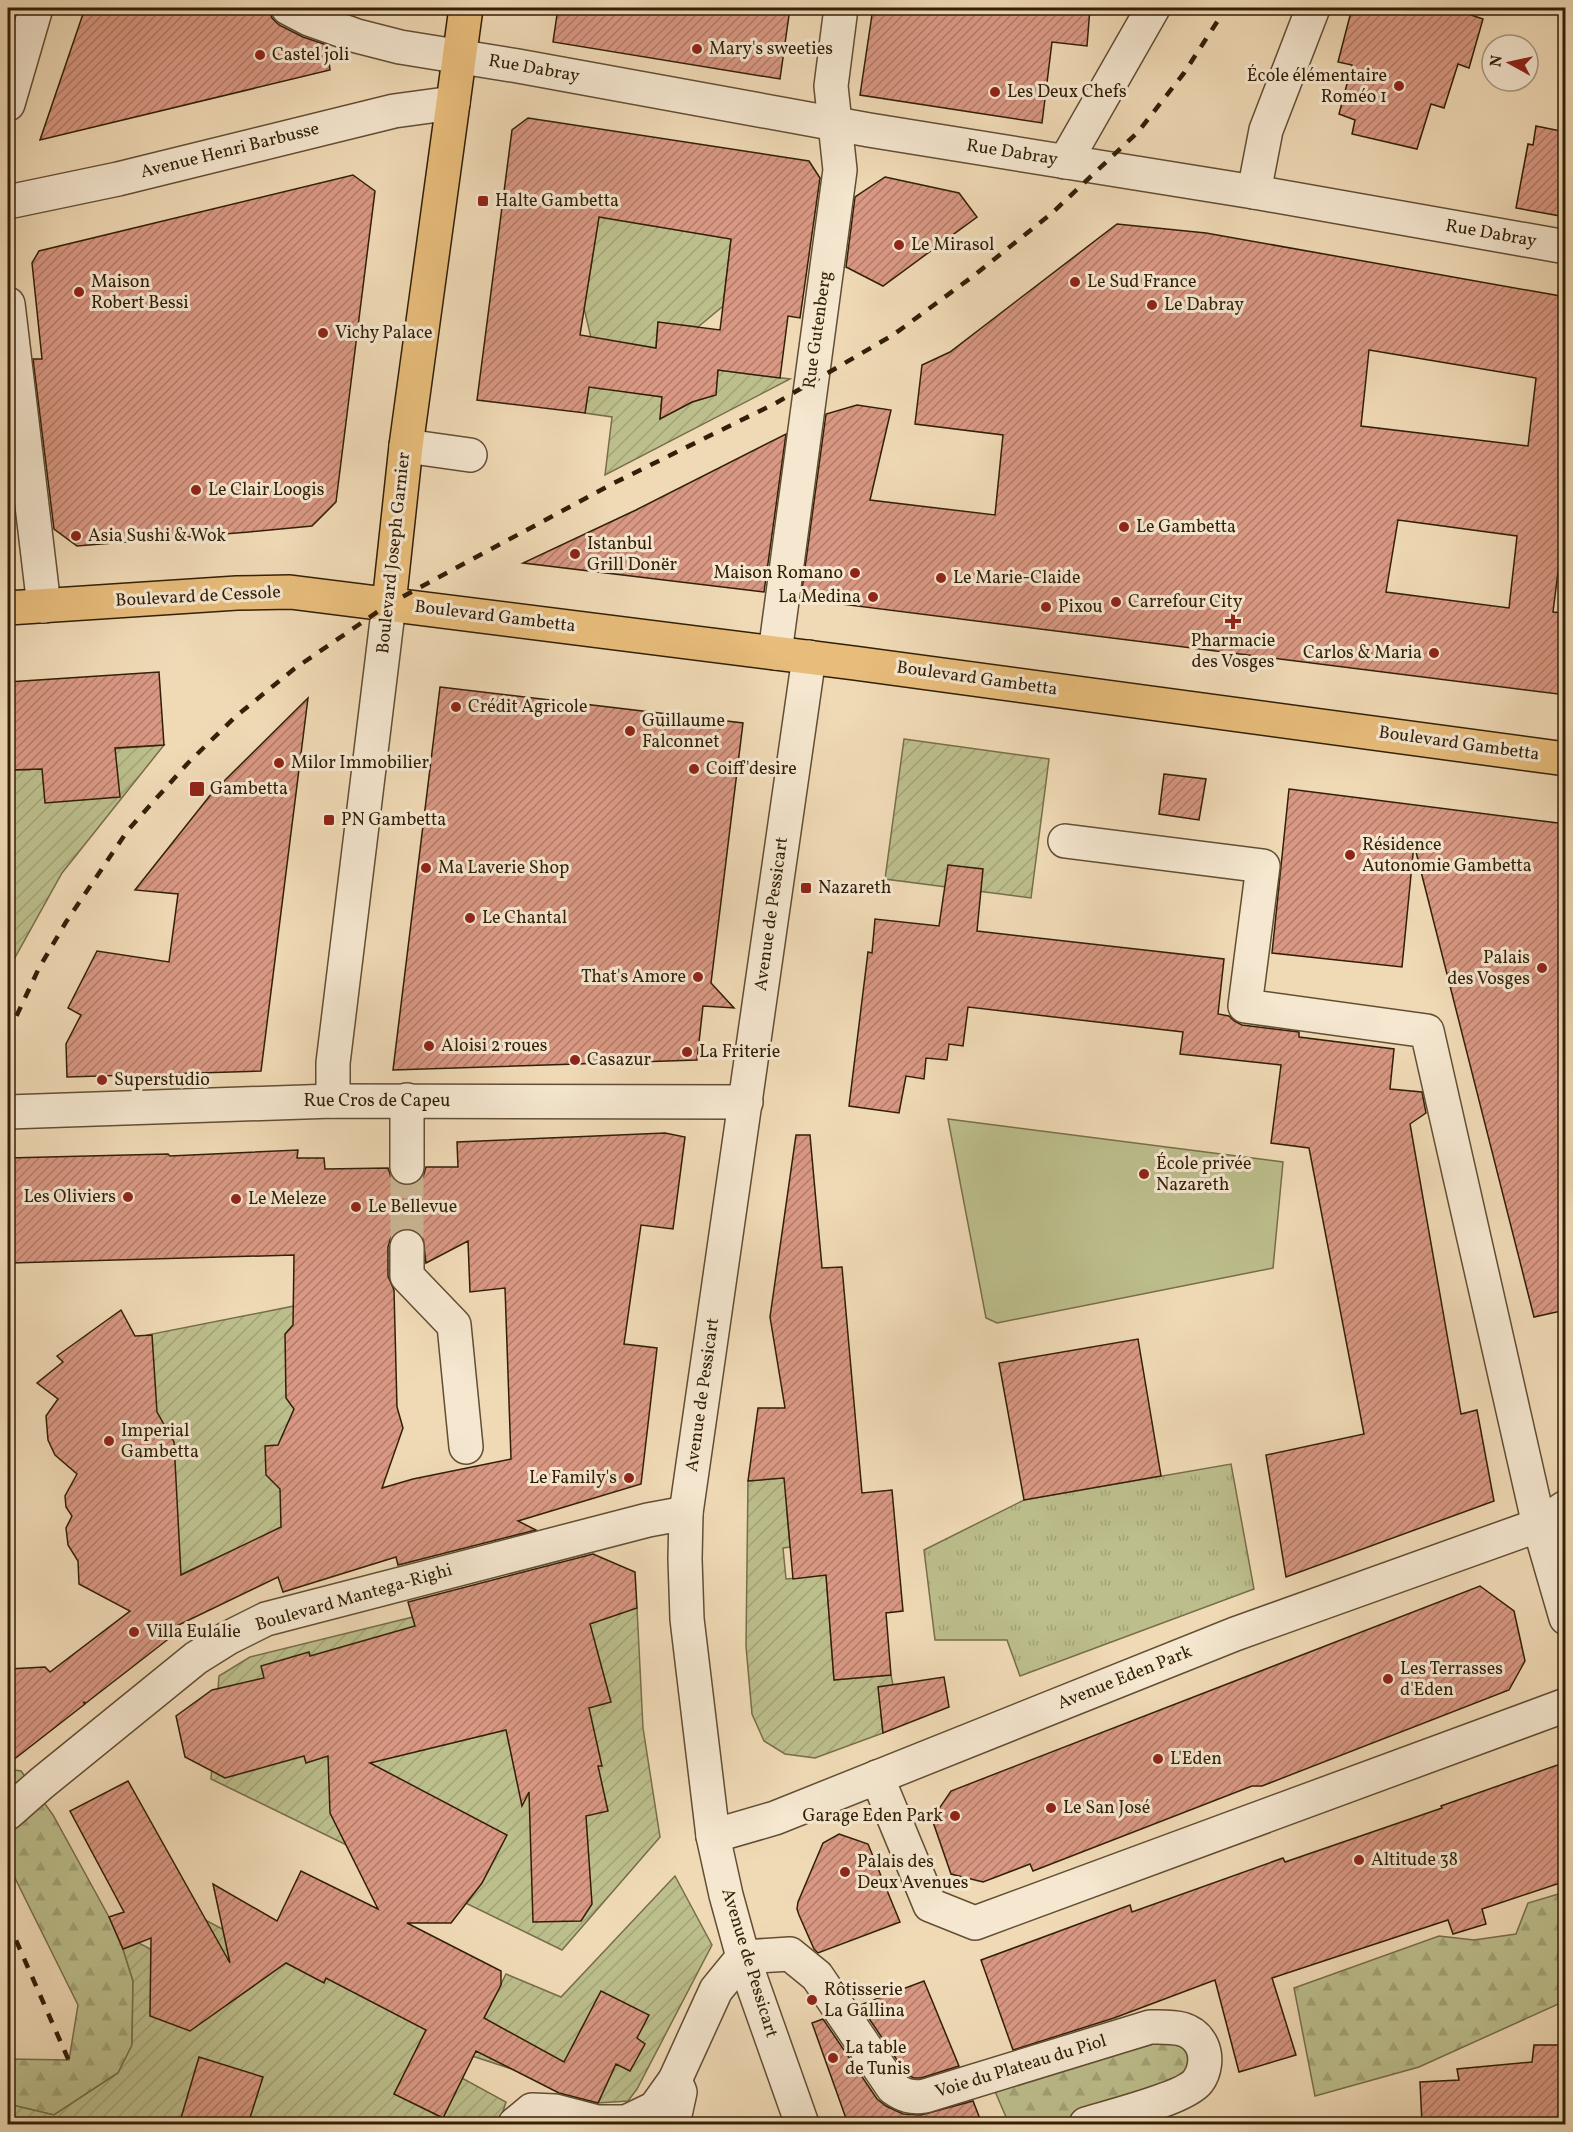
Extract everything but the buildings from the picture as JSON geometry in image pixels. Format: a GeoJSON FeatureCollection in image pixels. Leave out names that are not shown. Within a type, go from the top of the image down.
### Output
{"type":"FeatureCollection","features":[{"type":"Feature","properties":{"kind":"main road","name":"Boulevard Joseph Garnier"},"geometry":{"type":"LineString","coordinates":[[388,604],[406,446],[466,8]]}},
{"type":"Feature","properties":{"kind":"main road","name":"Boulevard de Cessole"},"geometry":{"type":"LineString","coordinates":[[8,608],[237,593],[290,592],[388,604]]}},
{"type":"Feature","properties":{"kind":"main road","name":"Boulevard Gambetta"},"geometry":{"type":"LineString","coordinates":[[388,604],[809,657],[1566,759]]}},
{"type":"Feature","properties":{"kind":"street"},"geometry":{"type":"LineString","coordinates":[[8,104],[36,8]]}},
{"type":"Feature","properties":{"kind":"street","name":"Rue Dabray"},"geometry":{"type":"LineString","coordinates":[[288,8],[309,19],[357,36],[400,46],[834,123],[1254,192],[1566,247]]}},
{"type":"Feature","properties":{"kind":"street","name":"Rue Gutenberg"},"geometry":{"type":"LineString","coordinates":[[775,653],[840,170],[831,86],[841,8]]}},
{"type":"Feature","properties":{"kind":"street"},"geometry":{"type":"LineString","coordinates":[[1065,162],[1153,8]]}},
{"type":"Feature","properties":{"kind":"street"},"geometry":{"type":"LineString","coordinates":[[1254,192],[1266,130],[1313,8]]}},
{"type":"Feature","properties":{"kind":"street","name":"Avenue Henri Barbusse"},"geometry":{"type":"LineString","coordinates":[[8,202],[118,179],[394,111],[453,103]]}},
{"type":"Feature","properties":{"kind":"street"},"geometry":{"type":"LineString","coordinates":[[8,304],[44,606]]}},
{"type":"Feature","properties":{"kind":"street"},"geometry":{"type":"LineString","coordinates":[[406,446],[470,455]]}},
{"type":"Feature","properties":{"kind":"street","name":"Boulevard Joseph Garnier"},"geometry":{"type":"LineString","coordinates":[[333,1101],[333,1064],[388,604]]}},
{"type":"Feature","properties":{"kind":"street","name":"Avenue de Pessicart"},"geometry":{"type":"LineString","coordinates":[[802,2124],[742,1957],[713,1836],[687,1618],[685,1559],[686,1513],[809,657]]}},
{"type":"Feature","properties":{"kind":"street"},"geometry":{"type":"LineString","coordinates":[[1065,841],[1263,866],[1245,1006],[1427,1031],[1539,1526],[1566,1618]]}},
{"type":"Feature","properties":{"kind":"street"},"geometry":{"type":"LineString","coordinates":[[407,1100],[407,1167]]}},
{"type":"Feature","properties":{"kind":"street","name":"Rue Cros de Capeu"},"geometry":{"type":"LineString","coordinates":[[8,1112],[333,1101],[746,1102]]}},
{"type":"Feature","properties":{"kind":"street"},"geometry":{"type":"LineString","coordinates":[[407,1247],[407,1276],[454,1324],[466,1446]]}},
{"type":"Feature","properties":{"kind":"street","name":"Avenue Eden Park"},"geometry":{"type":"LineString","coordinates":[[713,1836],[775,1818],[1234,1634],[1539,1526],[1566,1507]]}},
{"type":"Feature","properties":{"kind":"street","name":"Boulevard Mantega-Righi"},"geometry":{"type":"LineString","coordinates":[[8,1813],[196,1658],[228,1638],[266,1619],[648,1520],[686,1513]]}},
{"type":"Feature","properties":{"kind":"street"},"geometry":{"type":"LineString","coordinates":[[877,1777],[930,1905],[975,1923],[1566,1705]]}},
{"type":"Feature","properties":{"kind":"street","name":"Voie du Plateau du Piol"},"geometry":{"type":"LineString","coordinates":[[742,1957],[790,1954],[817,1976],[893,2088],[903,2095],[914,2098],[1150,2027],[1184,2029],[1198,2037],[1205,2051],[1205,2065],[1197,2082],[1180,2094],[1086,2124]]}},
{"type":"Feature","properties":{"kind":"street"},"geometry":{"type":"LineString","coordinates":[[515,2124],[532,2110],[555,2111],[597,2122],[626,2122],[654,2108],[675,2080],[716,1990],[742,1957]]}},
{"type":"Feature","properties":{"kind":"street"},"geometry":{"type":"LineString","coordinates":[[673,2124],[680,2092],[675,2080]]}},
{"type":"Feature","properties":{"kind":"green space"},"geometry":{"type":"Polygon","coordinates":[[[599,217],[731,239],[723,306],[698,327],[658,322],[655,359],[665,362],[660,419],[692,402],[715,395],[718,370],[790,379],[605,475],[612,417],[585,413],[589,387],[603,389],[584,308],[599,217]]]}},
{"type":"Feature","properties":{"kind":"green space"},"geometry":{"type":"Polygon","coordinates":[[[904,739],[1049,759],[1031,898],[885,879],[904,739]]]}},
{"type":"Feature","properties":{"kind":"green space"},"geometry":{"type":"Polygon","coordinates":[[[164,745],[62,873],[8,970],[8,770],[30,770],[48,754],[164,745]]]}},
{"type":"Feature","properties":{"kind":"green space"},"geometry":{"type":"Polygon","coordinates":[[[948,1119],[1283,1162],[1273,1268],[997,1323],[986,1318],[948,1119]]]}},
{"type":"Feature","properties":{"kind":"green space"},"geometry":{"type":"Polygon","coordinates":[[[294,1306],[309,1516],[186,1572],[164,1586],[134,1561],[147,1335],[294,1306]]]}},
{"type":"Feature","properties":{"kind":"green space"},"geometry":{"type":"Polygon","coordinates":[[[8,1435],[13,1669],[8,1669],[8,1435]]]}},
{"type":"Feature","properties":{"kind":"green space"},"geometry":{"type":"Polygon","coordinates":[[[1231,1464],[1254,1589],[1020,1676],[1007,1640],[935,1640],[924,1550],[1024,1500],[1231,1464]]]}},
{"type":"Feature","properties":{"kind":"green space"},"geometry":{"type":"Polygon","coordinates":[[[792,1477],[795,1511],[787,1512],[790,1547],[783,1548],[786,1579],[826,1575],[834,1680],[891,1675],[896,1700],[881,1715],[883,1733],[815,1758],[785,1754],[764,1741],[752,1714],[746,1646],[748,1481],[792,1477]]]}},
{"type":"Feature","properties":{"kind":"green space"},"geometry":{"type":"Polygon","coordinates":[[[613,1608],[637,1608],[643,1728],[660,1837],[562,1950],[211,1779],[219,1676],[250,1657],[413,1617],[427,1670],[613,1608]]]}},
{"type":"Feature","properties":{"kind":"green space"},"geometry":{"type":"Polygon","coordinates":[[[8,1769],[21,1771],[53,1815],[109,1917],[123,1949],[133,1981],[132,2046],[118,2073],[54,2115],[8,2104],[8,2059],[69,2060],[78,2005],[8,1864],[8,1769]]]}},
{"type":"Feature","properties":{"kind":"green space"},"geometry":{"type":"Polygon","coordinates":[[[675,1876],[712,1945],[637,2089],[628,2101],[597,2103],[512,2069],[466,2054],[506,1974],[561,1997],[675,1876]]]}},
{"type":"Feature","properties":{"kind":"green space"},"geometry":{"type":"Polygon","coordinates":[[[1565,1892],[1565,2001],[1419,2067],[1315,2096],[1294,1988],[1439,1936],[1474,1940],[1516,1934],[1528,1903],[1565,1892]]]}},
{"type":"Feature","properties":{"kind":"green space"},"geometry":{"type":"Polygon","coordinates":[[[190,1912],[323,1982],[326,1978],[435,2034],[394,2094],[443,2118],[462,2078],[506,2102],[499,2124],[8,2124],[8,2104],[54,2115],[118,2073],[132,2045],[133,1981],[123,1949],[139,1943],[152,1950],[190,1912]]]}},
{"type":"Feature","properties":{"kind":"green space"},"geometry":{"type":"Polygon","coordinates":[[[1175,2038],[1186,2040],[1192,2075],[1060,2124],[1009,2124],[994,2089],[1175,2038]]]}},
{"type":"Feature","properties":{"kind":"tunnel"},"geometry":{"type":"LineString","coordinates":[[407,1167],[407,1247]]}},
{"type":"Feature","properties":{"kind":"railway"},"geometry":{"type":"LineString","coordinates":[[8,1034],[39,968],[66,922],[128,830],[188,763],[235,717],[294,669],[389,604],[614,483],[776,403],[893,335],[972,277],[1051,214],[1138,132],[1184,73],[1226,8]]}},
{"type":"Feature","properties":{"kind":"railway"},"geometry":{"type":"LineString","coordinates":[[8,1922],[69,2061]]}},
{"type":"Feature","properties":{"kind":"place","name":"Mary's sweeties"},"geometry":{"type":"Point","coordinates":[697,49]}},
{"type":"Feature","properties":{"kind":"place","name":"Castel joli"},"geometry":{"type":"Point","coordinates":[260,55]}},
{"type":"Feature","properties":{"kind":"place","name":"École élémentaire Roméo 1"},"geometry":{"type":"Point","coordinates":[1399,86]}},
{"type":"Feature","properties":{"kind":"place","name":"Les Deux Chefs"},"geometry":{"type":"Point","coordinates":[995,92]}},
{"type":"Feature","properties":{"kind":"place","name":"Halte Gambetta"},"geometry":{"type":"Point","coordinates":[483,201]}},
{"type":"Feature","properties":{"kind":"place","name":"Le Mirasol"},"geometry":{"type":"Point","coordinates":[899,245]}},
{"type":"Feature","properties":{"kind":"place","name":"Le Sud France"},"geometry":{"type":"Point","coordinates":[1075,282]}},
{"type":"Feature","properties":{"kind":"place","name":"Maison Robert Bessi"},"geometry":{"type":"Point","coordinates":[79,292]}},
{"type":"Feature","properties":{"kind":"place","name":"Le Dabray"},"geometry":{"type":"Point","coordinates":[1152,305]}},
{"type":"Feature","properties":{"kind":"place","name":"Vichy Palace"},"geometry":{"type":"Point","coordinates":[323,333]}},
{"type":"Feature","properties":{"kind":"place","name":"Le Clair Loogis"},"geometry":{"type":"Point","coordinates":[196,490]}},
{"type":"Feature","properties":{"kind":"place","name":"Le Gambetta"},"geometry":{"type":"Point","coordinates":[1124,527]}},
{"type":"Feature","properties":{"kind":"place","name":"Asia Sushi & Wok"},"geometry":{"type":"Point","coordinates":[76,536]}},
{"type":"Feature","properties":{"kind":"place","name":"Istanbul Grill Donër"},"geometry":{"type":"Point","coordinates":[575,554]}},
{"type":"Feature","properties":{"kind":"place","name":"Maison Romano"},"geometry":{"type":"Point","coordinates":[855,573]}},
{"type":"Feature","properties":{"kind":"place","name":"Le Marie-Claide"},"geometry":{"type":"Point","coordinates":[941,578]}},
{"type":"Feature","properties":{"kind":"place","name":"La Medina"},"geometry":{"type":"Point","coordinates":[873,597]}},
{"type":"Feature","properties":{"kind":"place","name":"Carrefour City"},"geometry":{"type":"Point","coordinates":[1116,602]}},
{"type":"Feature","properties":{"kind":"place","name":"Pixou"},"geometry":{"type":"Point","coordinates":[1046,607]}},
{"type":"Feature","properties":{"kind":"place","name":"Pharmacie des Vosges"},"geometry":{"type":"Point","coordinates":[1233,621]}},
{"type":"Feature","properties":{"kind":"place","name":"Carlos & Maria"},"geometry":{"type":"Point","coordinates":[1434,653]}},
{"type":"Feature","properties":{"kind":"place","name":"Crédit Agricole"},"geometry":{"type":"Point","coordinates":[456,707]}},
{"type":"Feature","properties":{"kind":"place","name":"Guillaume Falconnet"},"geometry":{"type":"Point","coordinates":[630,731]}},
{"type":"Feature","properties":{"kind":"place","name":"Milor Immobilier"},"geometry":{"type":"Point","coordinates":[279,763]}},
{"type":"Feature","properties":{"kind":"place","name":"Coiff'desire"},"geometry":{"type":"Point","coordinates":[694,769]}},
{"type":"Feature","properties":{"kind":"place","name":"Gambetta"},"geometry":{"type":"Point","coordinates":[197,789]}},
{"type":"Feature","properties":{"kind":"place","name":"PN Gambetta"},"geometry":{"type":"Point","coordinates":[329,820]}},
{"type":"Feature","properties":{"kind":"place","name":"Résidence Autonomie Gambetta"},"geometry":{"type":"Point","coordinates":[1350,855]}},
{"type":"Feature","properties":{"kind":"place","name":"Ma Laverie Shop"},"geometry":{"type":"Point","coordinates":[426,868]}},
{"type":"Feature","properties":{"kind":"place","name":"Nazareth"},"geometry":{"type":"Point","coordinates":[806,888]}},
{"type":"Feature","properties":{"kind":"place","name":"Le Chantal"},"geometry":{"type":"Point","coordinates":[470,918]}},
{"type":"Feature","properties":{"kind":"place","name":"Palais des Vosges"},"geometry":{"type":"Point","coordinates":[1542,968]}},
{"type":"Feature","properties":{"kind":"place","name":"That's Amore"},"geometry":{"type":"Point","coordinates":[698,977]}},
{"type":"Feature","properties":{"kind":"place","name":"Aloisi 2 roues"},"geometry":{"type":"Point","coordinates":[429,1046]}},
{"type":"Feature","properties":{"kind":"place","name":"La Friterie"},"geometry":{"type":"Point","coordinates":[687,1052]}},
{"type":"Feature","properties":{"kind":"place","name":"Casazur"},"geometry":{"type":"Point","coordinates":[575,1060]}},
{"type":"Feature","properties":{"kind":"place","name":"Superstudio"},"geometry":{"type":"Point","coordinates":[102,1080]}},
{"type":"Feature","properties":{"kind":"place","name":"École privée Nazareth"},"geometry":{"type":"Point","coordinates":[1144,1174]}},
{"type":"Feature","properties":{"kind":"place","name":"Les Oliviers"},"geometry":{"type":"Point","coordinates":[128,1197]}},
{"type":"Feature","properties":{"kind":"place","name":"Le Meleze"},"geometry":{"type":"Point","coordinates":[236,1199]}},
{"type":"Feature","properties":{"kind":"place","name":"Le Bellevue"},"geometry":{"type":"Point","coordinates":[356,1207]}},
{"type":"Feature","properties":{"kind":"place","name":"Imperial Gambetta"},"geometry":{"type":"Point","coordinates":[109,1441]}},
{"type":"Feature","properties":{"kind":"place","name":"Le Family's"},"geometry":{"type":"Point","coordinates":[629,1478]}},
{"type":"Feature","properties":{"kind":"place","name":"Villa Eulalie"},"geometry":{"type":"Point","coordinates":[134,1632]}},
{"type":"Feature","properties":{"kind":"place","name":"Les Terrasses d'Eden"},"geometry":{"type":"Point","coordinates":[1388,1679]}},
{"type":"Feature","properties":{"kind":"place","name":"L'Eden"},"geometry":{"type":"Point","coordinates":[1158,1759]}},
{"type":"Feature","properties":{"kind":"place","name":"Le San José"},"geometry":{"type":"Point","coordinates":[1051,1808]}},
{"type":"Feature","properties":{"kind":"place","name":"Garage Eden Park"},"geometry":{"type":"Point","coordinates":[955,1816]}},
{"type":"Feature","properties":{"kind":"place","name":"Altitude 38"},"geometry":{"type":"Point","coordinates":[1359,1860]}},
{"type":"Feature","properties":{"kind":"place","name":"Palais des Deux Avenues"},"geometry":{"type":"Point","coordinates":[845,1872]}},
{"type":"Feature","properties":{"kind":"place","name":"Rôtisserie La Gallina"},"geometry":{"type":"Point","coordinates":[812,2000]}},
{"type":"Feature","properties":{"kind":"place","name":"La table de Tunis"},"geometry":{"type":"Point","coordinates":[833,2058]}}]}
